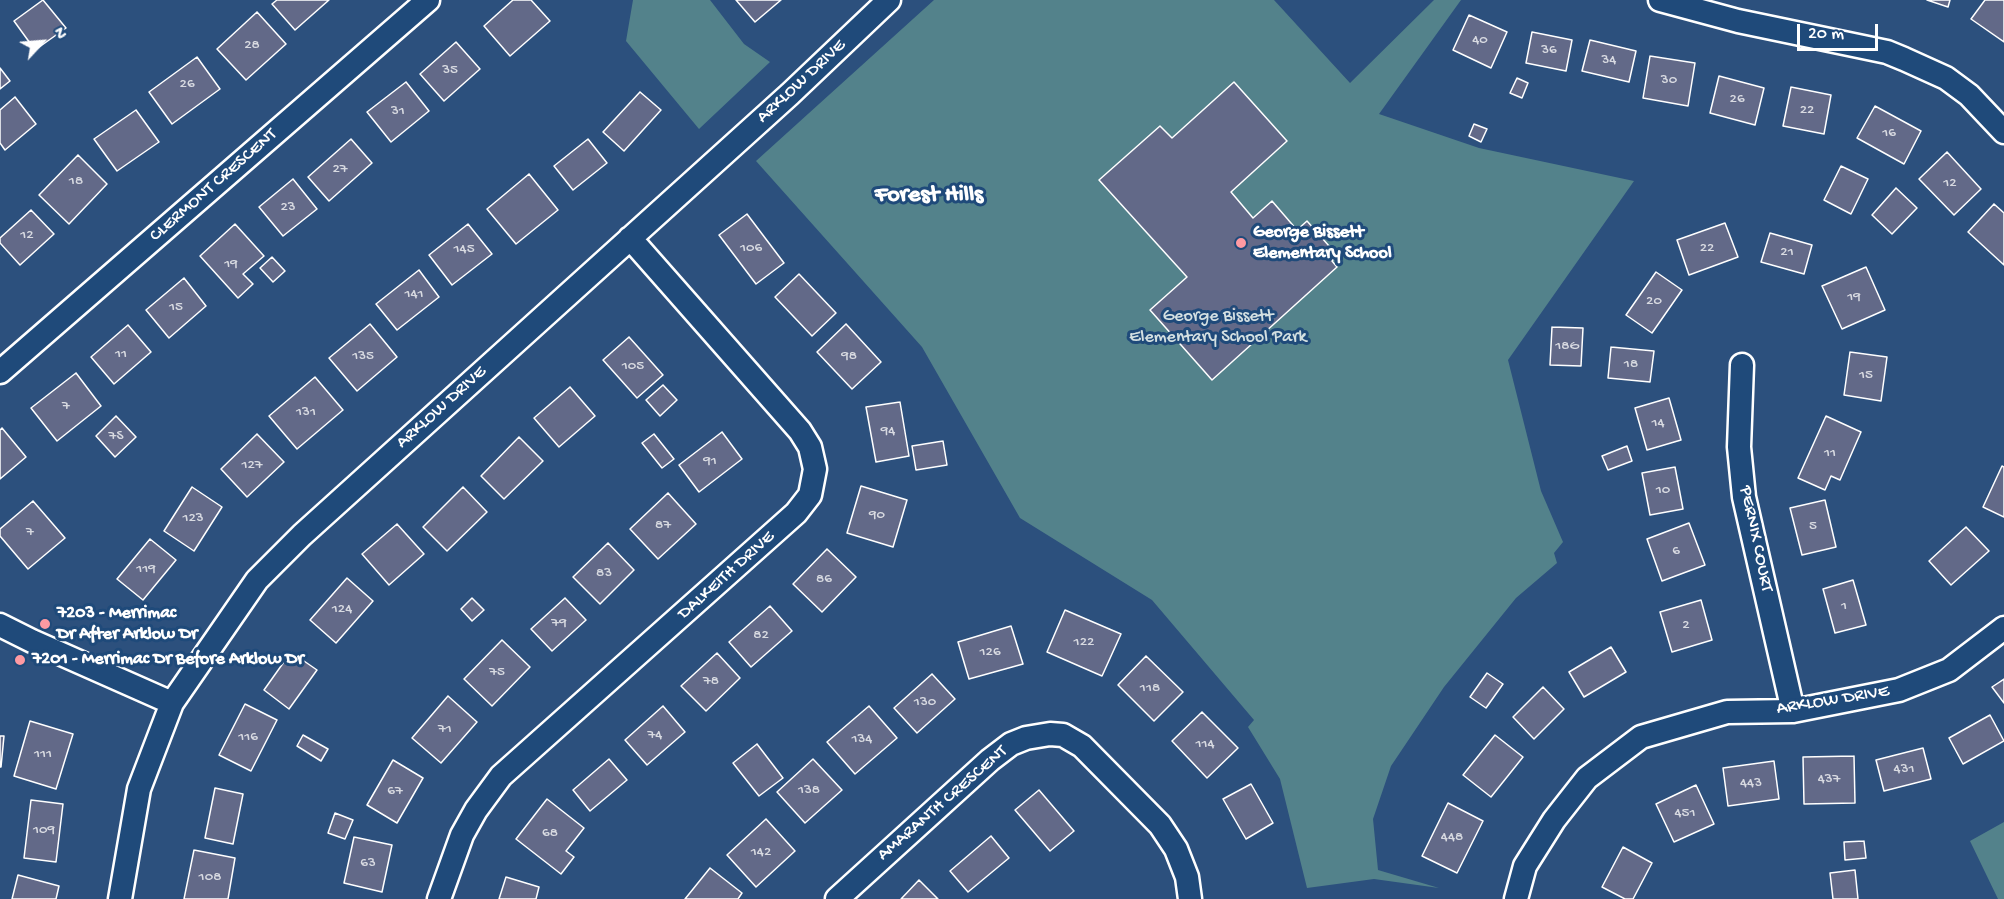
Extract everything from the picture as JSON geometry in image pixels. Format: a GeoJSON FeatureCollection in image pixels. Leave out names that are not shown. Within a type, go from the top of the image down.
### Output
{"type":"FeatureCollection","features":[{"type":"Feature","properties":{"kind":"street","name":"CLERMONT CRESCENT"},"geometry":{"type":"LineString","coordinates":[[0,372],[428,0]]}},
{"type":"Feature","properties":{"kind":"street","name":"ARKLOW DRIVE"},"geometry":{"type":"LineString","coordinates":[[120,899],[139,789],[172,703],[257,580],[302,535],[790,94],[889,0]]}},
{"type":"Feature","properties":{"kind":"street"},"geometry":{"type":"LineString","coordinates":[[1660,0],[1738,21],[1887,52],[1946,78],[1969,95],[2004,132]]}},
{"type":"Feature","properties":{"kind":"street","name":"DALKEITH DRIVE"},"geometry":{"type":"LineString","coordinates":[[439,899],[450,861],[462,834],[501,776],[796,513],[810,495],[814,478],[814,462],[810,447],[800,431],[630,238]]}},
{"type":"Feature","properties":{"kind":"street","name":"PERNIX COURT"},"geometry":{"type":"LineString","coordinates":[[1742,365],[1739,447],[1744,496],[1793,711]]}},
{"type":"Feature","properties":{"kind":"street"},"geometry":{"type":"LineString","coordinates":[[0,625],[172,703]]}},
{"type":"Feature","properties":{"kind":"street","name":"ARKLOW DRIVE"},"geometry":{"type":"LineString","coordinates":[[1516,899],[1525,866],[1554,820],[1580,786],[1587,778],[1641,737],[1727,712],[1793,711],[1919,684],[1967,658],[2004,628]]}},
{"type":"Feature","properties":{"kind":"street","name":"AMARANTH CRESCENT"},"geometry":{"type":"LineString","coordinates":[[837,899],[990,760],[1018,741],[1050,734],[1063,735],[1082,746],[1160,825],[1176,849],[1187,877],[1190,899]]}},
{"type":"Feature","properties":{"kind":"green space"},"geometry":{"type":"Polygon","coordinates":[[[633,0],[710,0],[744,44],[770,62],[699,129],[626,41],[633,0]]]}},
{"type":"Feature","properties":{"kind":"green space","name":"George Bissett Elementary School Park"},"geometry":{"type":"Polygon","coordinates":[[[934,0],[1274,0],[1350,83],[1434,0],[1461,0],[1379,114],[1479,148],[1634,181],[1508,360],[1541,491],[1563,542],[1554,553],[1557,563],[1516,598],[1444,687],[1391,766],[1373,819],[1378,870],[1439,888],[1374,879],[1307,888],[1280,779],[1248,727],[1254,720],[1152,600],[1020,518],[922,347],[756,161],[934,0]]]}},
{"type":"Feature","properties":{"kind":"green space"},"geometry":{"type":"Polygon","coordinates":[[[2004,822],[2004,899],[1998,899],[1970,841],[2004,822]]]}},
{"type":"Feature","properties":{"kind":"building"},"geometry":{"type":"Polygon","coordinates":[[[43,0],[66,28],[35,50],[14,21],[43,0]]]}},
{"type":"Feature","properties":{"kind":"building"},"geometry":{"type":"Polygon","coordinates":[[[277,0],[329,0],[295,30],[272,4],[277,0]]]}},
{"type":"Feature","properties":{"kind":"building"},"geometry":{"type":"Polygon","coordinates":[[[513,0],[531,0],[550,21],[510,56],[484,26],[513,0]]]}},
{"type":"Feature","properties":{"kind":"building"},"geometry":{"type":"Polygon","coordinates":[[[736,0],[781,0],[755,22],[736,0]]]}},
{"type":"Feature","properties":{"kind":"building"},"geometry":{"type":"Polygon","coordinates":[[[1927,0],[1950,0],[1948,7],[1927,0]]]}},
{"type":"Feature","properties":{"kind":"building"},"geometry":{"type":"Polygon","coordinates":[[[1985,0],[2004,0],[2004,42],[1971,19],[1985,0]]]}},
{"type":"Feature","properties":{"kind":"building"},"geometry":{"type":"Polygon","coordinates":[[[257,12],[286,44],[246,80],[217,49],[257,12]]]}},
{"type":"Feature","properties":{"kind":"building"},"geometry":{"type":"Polygon","coordinates":[[[1469,15],[1507,32],[1491,68],[1453,50],[1469,15]]]}},
{"type":"Feature","properties":{"kind":"building"},"geometry":{"type":"Polygon","coordinates":[[[1532,32],[1572,40],[1566,71],[1526,63],[1532,32]]]}},
{"type":"Feature","properties":{"kind":"building"},"geometry":{"type":"Polygon","coordinates":[[[1590,40],[1636,51],[1629,82],[1582,71],[1590,40]]]}},
{"type":"Feature","properties":{"kind":"building"},"geometry":{"type":"Polygon","coordinates":[[[456,42],[480,69],[444,101],[420,74],[456,42]]]}},
{"type":"Feature","properties":{"kind":"building"},"geometry":{"type":"Polygon","coordinates":[[[1650,56],[1695,63],[1688,106],[1643,98],[1650,56]]]}},
{"type":"Feature","properties":{"kind":"building"},"geometry":{"type":"Polygon","coordinates":[[[197,57],[220,89],[172,124],[149,92],[197,57]]]}},
{"type":"Feature","properties":{"kind":"building"},"geometry":{"type":"Polygon","coordinates":[[[0,68],[10,81],[0,89],[0,68]]]}},
{"type":"Feature","properties":{"kind":"building"},"geometry":{"type":"Polygon","coordinates":[[[1719,76],[1764,88],[1755,125],[1710,113],[1719,76]]]}},
{"type":"Feature","properties":{"kind":"building"},"geometry":{"type":"Polygon","coordinates":[[[1517,78],[1528,83],[1522,98],[1510,93],[1517,78]]]}},
{"type":"Feature","properties":{"kind":"building"},"geometry":{"type":"Polygon","coordinates":[[[406,82],[429,111],[391,142],[367,112],[406,82]]]}},
{"type":"Feature","properties":{"kind":"building","name":"George Bissett Elementary School"},"geometry":{"type":"Polygon","coordinates":[[[1234,82],[1287,141],[1231,192],[1253,218],[1272,201],[1297,230],[1307,221],[1337,255],[1332,261],[1337,267],[1212,380],[1150,310],[1187,277],[1099,180],[1160,126],[1172,138],[1234,82]]]}},
{"type":"Feature","properties":{"kind":"building"},"geometry":{"type":"Polygon","coordinates":[[[1791,87],[1831,95],[1824,134],[1783,126],[1791,87]]]}},
{"type":"Feature","properties":{"kind":"building"},"geometry":{"type":"Polygon","coordinates":[[[640,92],[661,110],[624,151],[603,132],[640,92]]]}},
{"type":"Feature","properties":{"kind":"building"},"geometry":{"type":"Polygon","coordinates":[[[15,97],[36,124],[5,150],[0,143],[0,110],[15,97]]]}},
{"type":"Feature","properties":{"kind":"building"},"geometry":{"type":"Polygon","coordinates":[[[1875,106],[1921,131],[1904,164],[1857,138],[1875,106]]]}},
{"type":"Feature","properties":{"kind":"building"},"geometry":{"type":"Polygon","coordinates":[[[136,110],[159,142],[117,171],[94,139],[136,110]]]}},
{"type":"Feature","properties":{"kind":"building"},"geometry":{"type":"Polygon","coordinates":[[[1474,124],[1487,129],[1481,142],[1469,136],[1474,124]]]}},
{"type":"Feature","properties":{"kind":"building"},"geometry":{"type":"Polygon","coordinates":[[[351,139],[372,163],[329,201],[308,177],[351,139]]]}},
{"type":"Feature","properties":{"kind":"building"},"geometry":{"type":"Polygon","coordinates":[[[588,139],[607,163],[573,190],[554,166],[588,139]]]}},
{"type":"Feature","properties":{"kind":"building"},"geometry":{"type":"Polygon","coordinates":[[[1947,152],[1981,189],[1954,215],[1919,179],[1947,152]]]}},
{"type":"Feature","properties":{"kind":"building"},"geometry":{"type":"Polygon","coordinates":[[[78,155],[107,184],[69,224],[39,195],[78,155]]]}},
{"type":"Feature","properties":{"kind":"building"},"geometry":{"type":"Polygon","coordinates":[[[1841,166],[1868,179],[1851,214],[1824,200],[1841,166]]]}},
{"type":"Feature","properties":{"kind":"building"},"geometry":{"type":"Polygon","coordinates":[[[529,174],[558,210],[516,244],[487,209],[529,174]]]}},
{"type":"Feature","properties":{"kind":"building"},"geometry":{"type":"Polygon","coordinates":[[[293,179],[317,209],[283,236],[259,207],[293,179]]]}},
{"type":"Feature","properties":{"kind":"building"},"geometry":{"type":"Polygon","coordinates":[[[1896,188],[1917,208],[1892,234],[1872,215],[1896,188]]]}},
{"type":"Feature","properties":{"kind":"building"},"geometry":{"type":"Polygon","coordinates":[[[1994,204],[2004,213],[2004,265],[1968,232],[1994,204]]]}},
{"type":"Feature","properties":{"kind":"building"},"geometry":{"type":"Polygon","coordinates":[[[31,210],[54,234],[20,265],[0,243],[0,238],[31,210]]]}},
{"type":"Feature","properties":{"kind":"building"},"geometry":{"type":"Polygon","coordinates":[[[747,214],[784,263],[756,284],[719,235],[747,214]]]}},
{"type":"Feature","properties":{"kind":"building"},"geometry":{"type":"Polygon","coordinates":[[[1725,223],[1738,257],[1689,275],[1677,240],[1725,223]]]}},
{"type":"Feature","properties":{"kind":"building"},"geometry":{"type":"Polygon","coordinates":[[[235,224],[264,256],[243,274],[253,284],[238,298],[200,256],[235,224]]]}},
{"type":"Feature","properties":{"kind":"building"},"geometry":{"type":"Polygon","coordinates":[[[468,224],[492,254],[452,285],[429,255],[468,224]]]}},
{"type":"Feature","properties":{"kind":"building"},"geometry":{"type":"Polygon","coordinates":[[[1770,233],[1812,245],[1804,274],[1761,262],[1770,233]]]}},
{"type":"Feature","properties":{"kind":"building"},"geometry":{"type":"Polygon","coordinates":[[[272,257],[285,271],[273,282],[260,268],[272,257]]]}},
{"type":"Feature","properties":{"kind":"building"},"geometry":{"type":"Polygon","coordinates":[[[1866,267],[1885,310],[1842,329],[1822,286],[1866,267]]]}},
{"type":"Feature","properties":{"kind":"building"},"geometry":{"type":"Polygon","coordinates":[[[419,270],[439,297],[397,330],[376,304],[419,270]]]}},
{"type":"Feature","properties":{"kind":"building"},"geometry":{"type":"Polygon","coordinates":[[[1656,272],[1682,290],[1652,333],[1626,315],[1656,272]]]}},
{"type":"Feature","properties":{"kind":"building"},"geometry":{"type":"Polygon","coordinates":[[[799,274],[836,313],[812,336],[775,297],[799,274]]]}},
{"type":"Feature","properties":{"kind":"building"},"geometry":{"type":"Polygon","coordinates":[[[184,278],[206,306],[169,338],[146,310],[184,278]]]}},
{"type":"Feature","properties":{"kind":"building"},"geometry":{"type":"Polygon","coordinates":[[[370,324],[397,357],[357,391],[329,358],[370,324]]]}},
{"type":"Feature","properties":{"kind":"building"},"geometry":{"type":"Polygon","coordinates":[[[846,324],[881,362],[852,389],[817,352],[846,324]]]}},
{"type":"Feature","properties":{"kind":"building"},"geometry":{"type":"Polygon","coordinates":[[[128,325],[151,352],[114,384],[91,357],[128,325]]]}},
{"type":"Feature","properties":{"kind":"building"},"geometry":{"type":"Polygon","coordinates":[[[1552,327],[1583,328],[1581,366],[1550,365],[1552,327]]]}},
{"type":"Feature","properties":{"kind":"building"},"geometry":{"type":"Polygon","coordinates":[[[629,337],[663,375],[637,398],[603,360],[629,337]]]}},
{"type":"Feature","properties":{"kind":"building"},"geometry":{"type":"Polygon","coordinates":[[[1611,347],[1654,351],[1650,382],[1608,378],[1611,347]]]}},
{"type":"Feature","properties":{"kind":"building"},"geometry":{"type":"Polygon","coordinates":[[[1850,352],[1887,357],[1881,401],[1844,395],[1850,352]]]}},
{"type":"Feature","properties":{"kind":"building"},"geometry":{"type":"Polygon","coordinates":[[[76,373],[101,406],[57,441],[31,408],[76,373]]]}},
{"type":"Feature","properties":{"kind":"building"},"geometry":{"type":"Polygon","coordinates":[[[315,377],[343,410],[297,449],[269,416],[315,377]]]}},
{"type":"Feature","properties":{"kind":"building"},"geometry":{"type":"Polygon","coordinates":[[[663,385],[677,400],[660,416],[646,400],[663,385]]]}},
{"type":"Feature","properties":{"kind":"building"},"geometry":{"type":"Polygon","coordinates":[[[570,387],[595,416],[559,447],[534,418],[570,387]]]}},
{"type":"Feature","properties":{"kind":"building"},"geometry":{"type":"Polygon","coordinates":[[[1669,398],[1681,440],[1647,450],[1635,408],[1669,398]]]}},
{"type":"Feature","properties":{"kind":"building"},"geometry":{"type":"Polygon","coordinates":[[[900,402],[909,456],[876,462],[866,407],[900,402]]]}},
{"type":"Feature","properties":{"kind":"building"},"geometry":{"type":"Polygon","coordinates":[[[116,416],[136,437],[115,457],[96,436],[116,416]]]}},
{"type":"Feature","properties":{"kind":"building"},"geometry":{"type":"Polygon","coordinates":[[[1826,416],[1861,432],[1840,480],[1831,476],[1825,490],[1798,478],[1826,416]]]}},
{"type":"Feature","properties":{"kind":"building"},"geometry":{"type":"Polygon","coordinates":[[[2,428],[26,457],[0,479],[0,430],[2,428]]]}},
{"type":"Feature","properties":{"kind":"building"},"geometry":{"type":"Polygon","coordinates":[[[722,432],[742,459],[699,492],[679,465],[722,432]]]}},
{"type":"Feature","properties":{"kind":"building"},"geometry":{"type":"Polygon","coordinates":[[[257,434],[284,462],[247,497],[221,469],[257,434]]]}},
{"type":"Feature","properties":{"kind":"building"},"geometry":{"type":"Polygon","coordinates":[[[654,434],[674,459],[662,468],[642,443],[654,434]]]}},
{"type":"Feature","properties":{"kind":"building"},"geometry":{"type":"Polygon","coordinates":[[[519,437],[543,461],[504,499],[481,476],[519,437]]]}},
{"type":"Feature","properties":{"kind":"building"},"geometry":{"type":"Polygon","coordinates":[[[943,441],[947,465],[916,470],[912,446],[943,441]]]}},
{"type":"Feature","properties":{"kind":"building"},"geometry":{"type":"Polygon","coordinates":[[[1627,446],[1632,461],[1608,470],[1602,456],[1627,446]]]}},
{"type":"Feature","properties":{"kind":"building"},"geometry":{"type":"Polygon","coordinates":[[[2002,466],[2004,467],[2004,517],[1983,507],[2002,466]]]}},
{"type":"Feature","properties":{"kind":"building"},"geometry":{"type":"Polygon","coordinates":[[[1675,467],[1683,509],[1650,515],[1642,473],[1675,467]]]}},
{"type":"Feature","properties":{"kind":"building"},"geometry":{"type":"Polygon","coordinates":[[[861,486],[907,500],[893,547],[847,533],[861,486]]]}},
{"type":"Feature","properties":{"kind":"building"},"geometry":{"type":"Polygon","coordinates":[[[192,487],[222,507],[194,551],[164,531],[192,487]]]}},
{"type":"Feature","properties":{"kind":"building"},"geometry":{"type":"Polygon","coordinates":[[[463,487],[487,512],[447,551],[423,527],[463,487]]]}},
{"type":"Feature","properties":{"kind":"building"},"geometry":{"type":"Polygon","coordinates":[[[668,493],[696,524],[658,559],[630,529],[668,493]]]}},
{"type":"Feature","properties":{"kind":"building"},"geometry":{"type":"Polygon","coordinates":[[[1825,500],[1836,547],[1802,555],[1790,508],[1825,500]]]}},
{"type":"Feature","properties":{"kind":"building"},"geometry":{"type":"Polygon","coordinates":[[[33,501],[65,538],[28,569],[0,536],[0,529],[33,501]]]}},
{"type":"Feature","properties":{"kind":"building"},"geometry":{"type":"Polygon","coordinates":[[[1689,523],[1705,565],[1662,581],[1647,539],[1689,523]]]}},
{"type":"Feature","properties":{"kind":"building"},"geometry":{"type":"Polygon","coordinates":[[[397,524],[424,554],[389,585],[362,554],[397,524]]]}},
{"type":"Feature","properties":{"kind":"building"},"geometry":{"type":"Polygon","coordinates":[[[1966,527],[1989,551],[1951,585],[1929,561],[1966,527]]]}},
{"type":"Feature","properties":{"kind":"building"},"geometry":{"type":"Polygon","coordinates":[[[150,539],[176,560],[143,600],[117,579],[150,539]]]}},
{"type":"Feature","properties":{"kind":"building"},"geometry":{"type":"Polygon","coordinates":[[[608,543],[634,570],[600,604],[573,577],[608,543]]]}},
{"type":"Feature","properties":{"kind":"building"},"geometry":{"type":"Polygon","coordinates":[[[827,549],[856,577],[822,612],[793,584],[827,549]]]}},
{"type":"Feature","properties":{"kind":"building"},"geometry":{"type":"Polygon","coordinates":[[[347,578],[373,601],[336,643],[310,620],[347,578]]]}},
{"type":"Feature","properties":{"kind":"building"},"geometry":{"type":"Polygon","coordinates":[[[1853,580],[1866,625],[1835,633],[1823,589],[1853,580]]]}},
{"type":"Feature","properties":{"kind":"building"},"geometry":{"type":"Polygon","coordinates":[[[472,598],[484,610],[472,621],[461,609],[472,598]]]}},
{"type":"Feature","properties":{"kind":"building"},"geometry":{"type":"Polygon","coordinates":[[[565,598],[586,620],[552,651],[531,629],[565,598]]]}},
{"type":"Feature","properties":{"kind":"building"},"geometry":{"type":"Polygon","coordinates":[[[1701,600],[1712,640],[1672,652],[1660,612],[1701,600]]]}},
{"type":"Feature","properties":{"kind":"building"},"geometry":{"type":"Polygon","coordinates":[[[770,606],[792,631],[751,667],[729,642],[770,606]]]}},
{"type":"Feature","properties":{"kind":"building"},"geometry":{"type":"Polygon","coordinates":[[[1065,610],[1121,634],[1102,676],[1047,652],[1065,610]]]}},
{"type":"Feature","properties":{"kind":"building"},"geometry":{"type":"Polygon","coordinates":[[[1011,626],[1023,664],[969,679],[958,642],[1011,626]]]}},
{"type":"Feature","properties":{"kind":"building"},"geometry":{"type":"Polygon","coordinates":[[[502,640],[530,667],[492,706],[464,679],[502,640]]]}},
{"type":"Feature","properties":{"kind":"building"},"geometry":{"type":"Polygon","coordinates":[[[1611,647],[1626,672],[1584,697],[1569,672],[1611,647]]]}},
{"type":"Feature","properties":{"kind":"building"},"geometry":{"type":"Polygon","coordinates":[[[291,652],[317,670],[289,709],[264,690],[291,652]]]}},
{"type":"Feature","properties":{"kind":"building"},"geometry":{"type":"Polygon","coordinates":[[[717,653],[740,678],[706,711],[681,686],[717,653]]]}},
{"type":"Feature","properties":{"kind":"building"},"geometry":{"type":"Polygon","coordinates":[[[1146,656],[1183,692],[1154,721],[1118,685],[1146,656]]]}},
{"type":"Feature","properties":{"kind":"building"},"geometry":{"type":"Polygon","coordinates":[[[1487,673],[1503,684],[1486,708],[1470,697],[1487,673]]]}},
{"type":"Feature","properties":{"kind":"building"},"geometry":{"type":"Polygon","coordinates":[[[932,674],[955,699],[917,733],[894,708],[932,674]]]}},
{"type":"Feature","properties":{"kind":"building"},"geometry":{"type":"Polygon","coordinates":[[[2004,679],[2004,703],[1992,687],[2004,679]]]}},
{"type":"Feature","properties":{"kind":"building"},"geometry":{"type":"Polygon","coordinates":[[[1543,687],[1564,709],[1534,739],[1513,717],[1543,687]]]}},
{"type":"Feature","properties":{"kind":"building"},"geometry":{"type":"Polygon","coordinates":[[[448,696],[477,722],[441,763],[412,738],[448,696]]]}},
{"type":"Feature","properties":{"kind":"building"},"geometry":{"type":"Polygon","coordinates":[[[245,704],[277,720],[251,771],[219,755],[245,704]]]}},
{"type":"Feature","properties":{"kind":"building"},"geometry":{"type":"Polygon","coordinates":[[[663,706],[685,732],[647,765],[625,740],[663,706]]]}},
{"type":"Feature","properties":{"kind":"building"},"geometry":{"type":"Polygon","coordinates":[[[869,706],[897,738],[855,774],[827,742],[869,706]]]}},
{"type":"Feature","properties":{"kind":"building"},"geometry":{"type":"Polygon","coordinates":[[[1202,712],[1238,748],[1207,778],[1172,741],[1202,712]]]}},
{"type":"Feature","properties":{"kind":"building"},"geometry":{"type":"Polygon","coordinates":[[[1990,715],[2004,741],[1963,764],[1949,738],[1990,715]]]}},
{"type":"Feature","properties":{"kind":"building"},"geometry":{"type":"Polygon","coordinates":[[[30,721],[73,734],[56,789],[14,776],[30,721]]]}},
{"type":"Feature","properties":{"kind":"building"},"geometry":{"type":"Polygon","coordinates":[[[303,735],[328,749],[321,761],[297,746],[303,735]]]}},
{"type":"Feature","properties":{"kind":"building"},"geometry":{"type":"Polygon","coordinates":[[[1495,735],[1523,757],[1491,797],[1463,775],[1495,735]]]}},
{"type":"Feature","properties":{"kind":"building"},"geometry":{"type":"Polygon","coordinates":[[[0,736],[4,736],[1,767],[0,767],[0,736]]]}},
{"type":"Feature","properties":{"kind":"building"},"geometry":{"type":"Polygon","coordinates":[[[757,744],[783,778],[759,796],[733,763],[757,744]]]}},
{"type":"Feature","properties":{"kind":"building"},"geometry":{"type":"Polygon","coordinates":[[[1923,748],[1931,779],[1884,791],[1876,760],[1923,748]]]}},
{"type":"Feature","properties":{"kind":"building"},"geometry":{"type":"Polygon","coordinates":[[[1854,756],[1855,803],[1804,804],[1803,757],[1854,756]]]}},
{"type":"Feature","properties":{"kind":"building"},"geometry":{"type":"Polygon","coordinates":[[[609,759],[627,780],[590,811],[573,790],[609,759]]]}},
{"type":"Feature","properties":{"kind":"building"},"geometry":{"type":"Polygon","coordinates":[[[813,759],[842,790],[805,823],[777,792],[813,759]]]}},
{"type":"Feature","properties":{"kind":"building"},"geometry":{"type":"Polygon","coordinates":[[[393,760],[423,778],[397,823],[367,805],[393,760]]]}},
{"type":"Feature","properties":{"kind":"building"},"geometry":{"type":"Polygon","coordinates":[[[1774,761],[1779,799],[1728,806],[1723,768],[1774,761]]]}},
{"type":"Feature","properties":{"kind":"building"},"geometry":{"type":"Polygon","coordinates":[[[1251,784],[1273,823],[1246,839],[1223,799],[1251,784]]]}},
{"type":"Feature","properties":{"kind":"building"},"geometry":{"type":"Polygon","coordinates":[[[1696,785],[1714,824],[1674,842],[1656,804],[1696,785]]]}},
{"type":"Feature","properties":{"kind":"building"},"geometry":{"type":"Polygon","coordinates":[[[215,788],[243,794],[233,844],[205,838],[215,788]]]}},
{"type":"Feature","properties":{"kind":"building"},"geometry":{"type":"Polygon","coordinates":[[[1039,790],[1074,831],[1050,851],[1015,810],[1039,790]]]}},
{"type":"Feature","properties":{"kind":"building"},"geometry":{"type":"Polygon","coordinates":[[[547,799],[584,828],[566,851],[574,857],[561,874],[516,839],[547,799]]]}},
{"type":"Feature","properties":{"kind":"building"},"geometry":{"type":"Polygon","coordinates":[[[31,800],[63,804],[56,862],[24,858],[31,800]]]}},
{"type":"Feature","properties":{"kind":"building"},"geometry":{"type":"Polygon","coordinates":[[[1448,803],[1483,821],[1457,873],[1422,856],[1448,803]]]}},
{"type":"Feature","properties":{"kind":"building"},"geometry":{"type":"Polygon","coordinates":[[[335,813],[353,820],[345,839],[328,833],[335,813]]]}},
{"type":"Feature","properties":{"kind":"building"},"geometry":{"type":"Polygon","coordinates":[[[766,819],[795,851],[756,887],[727,855],[766,819]]]}},
{"type":"Feature","properties":{"kind":"building"},"geometry":{"type":"Polygon","coordinates":[[[991,836],[1009,858],[968,892],[950,871],[991,836]]]}},
{"type":"Feature","properties":{"kind":"building"},"geometry":{"type":"Polygon","coordinates":[[[354,837],[392,845],[382,892],[344,883],[354,837]]]}},
{"type":"Feature","properties":{"kind":"building"},"geometry":{"type":"Polygon","coordinates":[[[1864,841],[1866,858],[1845,860],[1844,842],[1864,841]]]}},
{"type":"Feature","properties":{"kind":"building"},"geometry":{"type":"Polygon","coordinates":[[[1623,847],[1652,863],[1633,899],[1625,899],[1602,887],[1623,847]]]}},
{"type":"Feature","properties":{"kind":"building"},"geometry":{"type":"Polygon","coordinates":[[[194,850],[235,858],[228,899],[184,899],[194,850]]]}},
{"type":"Feature","properties":{"kind":"building"},"geometry":{"type":"Polygon","coordinates":[[[710,868],[742,893],[738,899],[685,899],[710,868]]]}},
{"type":"Feature","properties":{"kind":"building"},"geometry":{"type":"Polygon","coordinates":[[[1855,870],[1858,899],[1833,899],[1830,873],[1855,870]]]}},
{"type":"Feature","properties":{"kind":"building"},"geometry":{"type":"Polygon","coordinates":[[[18,875],[59,886],[56,899],[12,899],[18,875]]]}},
{"type":"Feature","properties":{"kind":"building"},"geometry":{"type":"Polygon","coordinates":[[[506,877],[539,887],[536,899],[499,899],[506,877]]]}},
{"type":"Feature","properties":{"kind":"building"},"geometry":{"type":"Polygon","coordinates":[[[919,880],[938,899],[901,899],[919,880]]]}},
{"type":"Feature","properties":{"kind":"place","name":"George Bissett Elementary School"},"geometry":{"type":"Point","coordinates":[1241,243]}},
{"type":"Feature","properties":{"kind":"place","name":"7203 - Merrimac Dr After Arklow Dr"},"geometry":{"type":"Point","coordinates":[45,624]}},
{"type":"Feature","properties":{"kind":"place","name":"7201 - Merrimac Dr Before Arklow Dr"},"geometry":{"type":"Point","coordinates":[20,660]}},
{"type":"Feature","properties":{"kind":"district","name":"Forest Hills"},"geometry":{"type":"Point","coordinates":[929,196]}}]}
